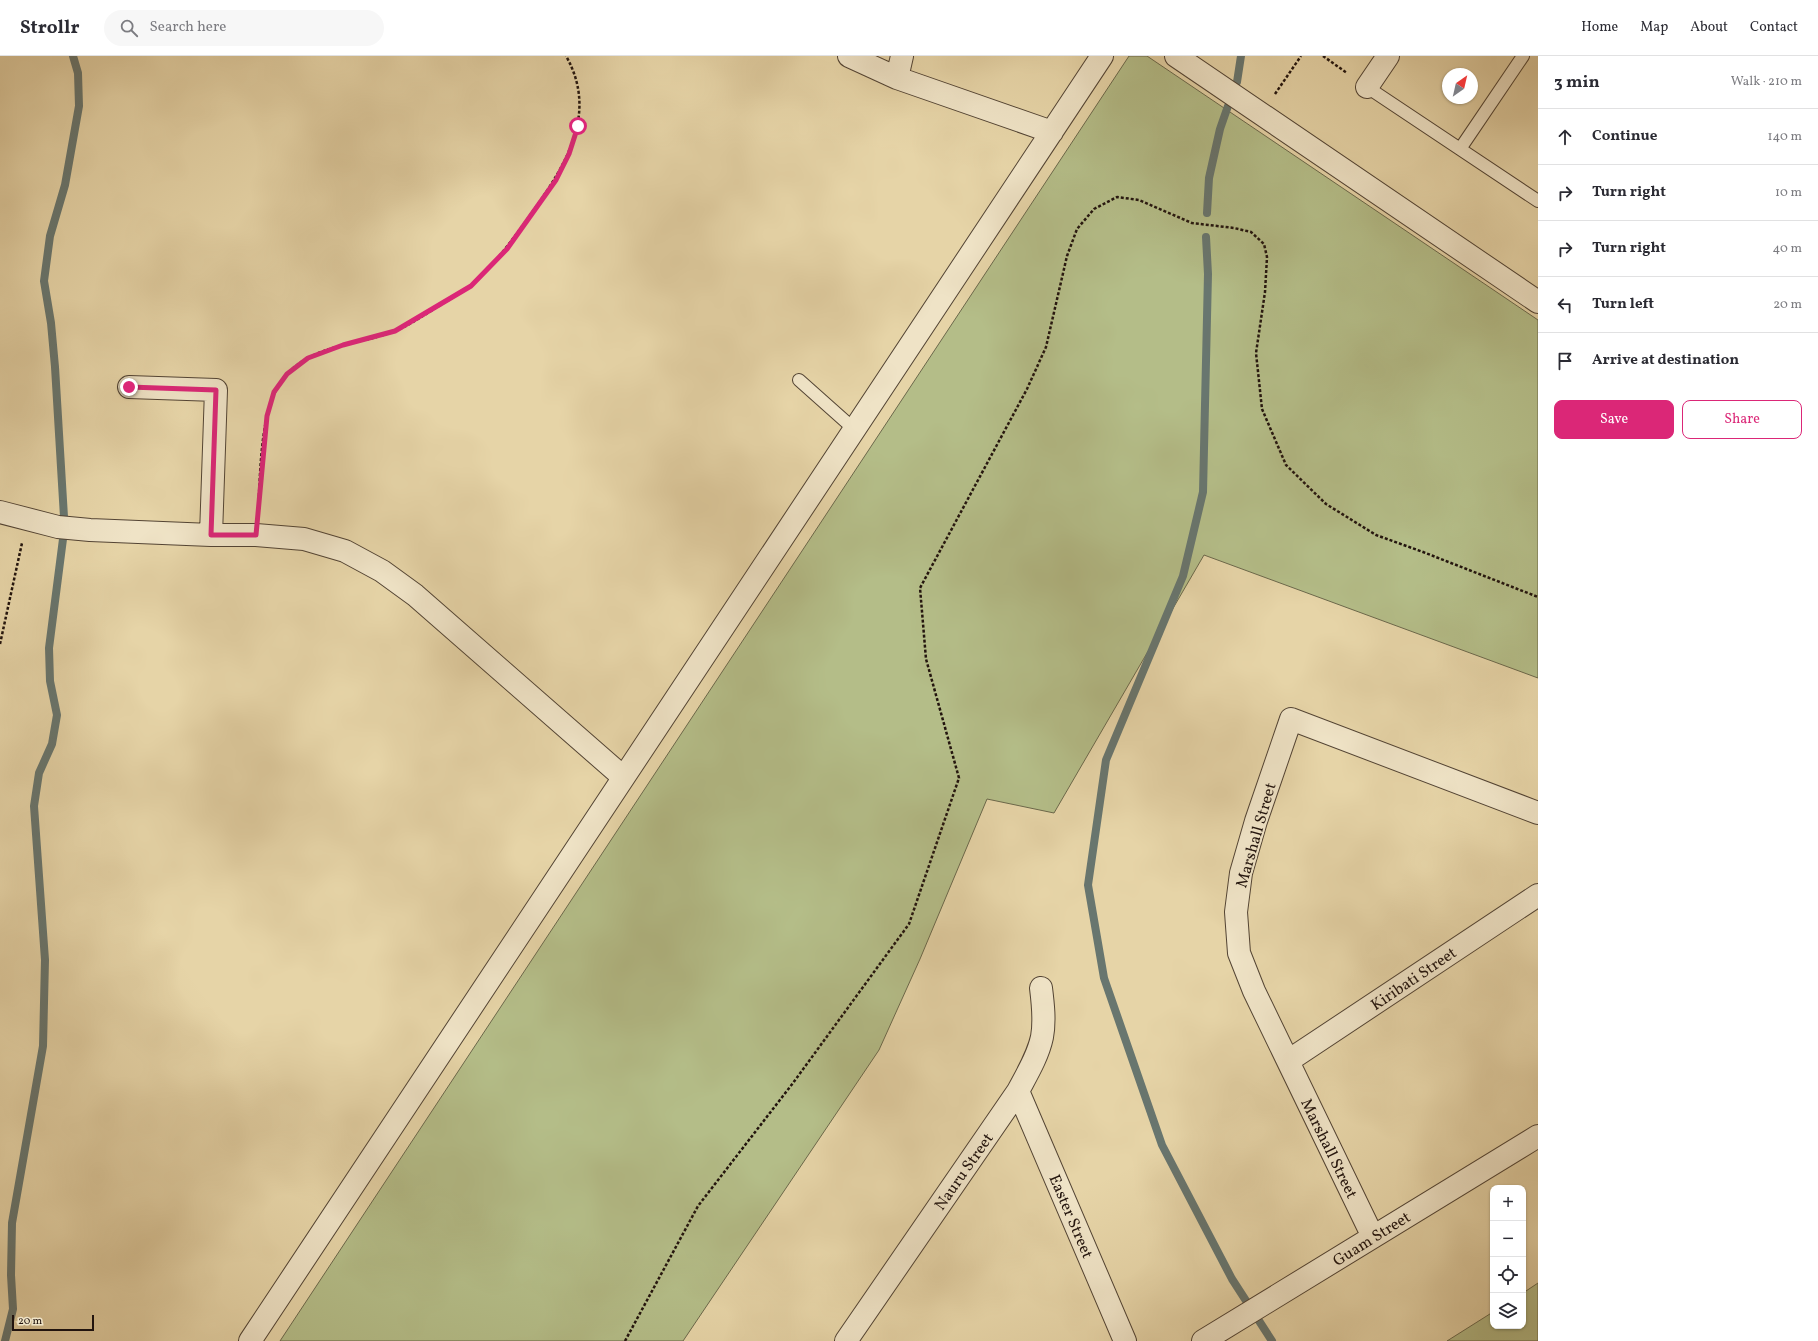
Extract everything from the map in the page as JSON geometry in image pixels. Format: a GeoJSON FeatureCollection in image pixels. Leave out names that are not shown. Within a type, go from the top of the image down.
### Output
{"type":"FeatureCollection","features":[{"type":"Feature","properties":{"kind":"street"},"geometry":{"type":"LineString","coordinates":[[850,56],[897,78],[1052,132]]}},
{"type":"Feature","properties":{"kind":"street"},"geometry":{"type":"LineString","coordinates":[[897,78],[902,56]]}},
{"type":"Feature","properties":{"kind":"street"},"geometry":{"type":"LineString","coordinates":[[250,1341],[1102,56]]}},
{"type":"Feature","properties":{"kind":"street"},"geometry":{"type":"LineString","coordinates":[[1176,56],[1538,302]]}},
{"type":"Feature","properties":{"kind":"street"},"geometry":{"type":"LineString","coordinates":[[1367,87],[1388,56]]}},
{"type":"Feature","properties":{"kind":"street"},"geometry":{"type":"LineString","coordinates":[[129,387],[216,390],[211,535]]}},
{"type":"Feature","properties":{"kind":"street"},"geometry":{"type":"LineString","coordinates":[[0,512],[58,527],[90,530],[211,535],[256,535],[304,539],[345,551],[382,571],[414,595],[623,777]]}},
{"type":"Feature","properties":{"kind":"street","name":"Marshall Street"},"geometry":{"type":"LineString","coordinates":[[1373,1237],[1254,991],[1239,953],[1236,912],[1241,872],[1256,821],[1291,718],[1538,813]]}},
{"type":"Feature","properties":{"kind":"street","name":"Kiribati Street"},"geometry":{"type":"LineString","coordinates":[[1288,1061],[1538,895]]}},
{"type":"Feature","properties":{"kind":"street","name":"Nauru Street"},"geometry":{"type":"LineString","coordinates":[[846,1341],[1018,1091],[1033,1062],[1042,1037],[1044,1011],[1041,988]]}},
{"type":"Feature","properties":{"kind":"street","name":"Easter Street"},"geometry":{"type":"LineString","coordinates":[[1018,1091],[1126,1341]]}},
{"type":"Feature","properties":{"kind":"street","name":"Guam Street"},"geometry":{"type":"LineString","coordinates":[[1203,1341],[1538,1136]]}},
{"type":"Feature","properties":{"kind":"lane"},"geometry":{"type":"LineString","coordinates":[[1460,149],[1523,56]]}},
{"type":"Feature","properties":{"kind":"lane"},"geometry":{"type":"LineString","coordinates":[[1367,87],[1538,201]]}},
{"type":"Feature","properties":{"kind":"lane"},"geometry":{"type":"LineString","coordinates":[[798,380],[854,429]]}},
{"type":"Feature","properties":{"kind":"path"},"geometry":{"type":"LineString","coordinates":[[256,535],[267,416],[274,392],[287,374],[308,358],[343,345],[395,331],[429,312],[471,286],[507,249],[556,180],[569,154],[578,126],[580,95],[574,71],[566,56]]}},
{"type":"Feature","properties":{"kind":"path"},"geometry":{"type":"LineString","coordinates":[[1262,114],[1301,56]]}},
{"type":"Feature","properties":{"kind":"path"},"geometry":{"type":"LineString","coordinates":[[625,1341],[698,1206],[793,1082],[908,924],[959,778],[926,659],[920,588],[1027,389],[1046,347],[1067,256],[1077,229],[1094,209],[1117,197],[1139,200],[1192,223],[1234,228],[1251,232],[1264,244],[1267,257],[1265,292],[1256,353],[1262,409],[1286,465],[1326,504],[1376,536],[1423,552],[1538,597]]}},
{"type":"Feature","properties":{"kind":"path"},"geometry":{"type":"LineString","coordinates":[[0,644],[27,520]]}},
{"type":"Feature","properties":{"kind":"green space"},"geometry":{"type":"Polygon","coordinates":[[[1129,56],[1147,56],[1538,320],[1538,678],[1204,555],[1054,813],[987,799],[920,959],[879,1050],[683,1341],[280,1341],[1129,56]]]}},
{"type":"Feature","properties":{"kind":"green space"},"geometry":{"type":"Polygon","coordinates":[[[1538,1283],[1538,1341],[1447,1341],[1490,1314],[1490,1329],[1526,1329],[1526,1291],[1538,1283]]]}},
{"type":"Feature","properties":{"kind":"waterway"},"geometry":{"type":"LineString","coordinates":[[64,517],[55,367],[51,323],[44,281],[50,236],[65,185],[79,106],[78,73],[73,56]]}},
{"type":"Feature","properties":{"kind":"waterway"},"geometry":{"type":"LineString","coordinates":[[1237,82],[1241,56]]}},
{"type":"Feature","properties":{"kind":"waterway"},"geometry":{"type":"LineString","coordinates":[[1207,213],[1209,178],[1220,129],[1228,106]]}},
{"type":"Feature","properties":{"kind":"waterway"},"geometry":{"type":"LineString","coordinates":[[1206,237],[1208,274],[1203,492],[1183,576],[1106,760],[1088,885],[1104,978],[1162,1145],[1232,1279],[1272,1341]]}},
{"type":"Feature","properties":{"kind":"waterway"},"geometry":{"type":"LineString","coordinates":[[5,1341],[13,1309],[11,1275],[12,1223],[43,1046],[45,960],[34,806],[39,773],[52,744],[57,715],[50,681],[49,648],[63,539]]}},
{"type":"Feature","properties":{"kind":"route"},"geometry":{"type":"LineString","coordinates":[[129,387],[216,390],[211,535],[256,535],[263,445],[267,416],[274,392],[287,374],[308,358],[343,345],[395,331],[471,286],[507,249],[556,180],[569,154],[578,126]]}}]}
